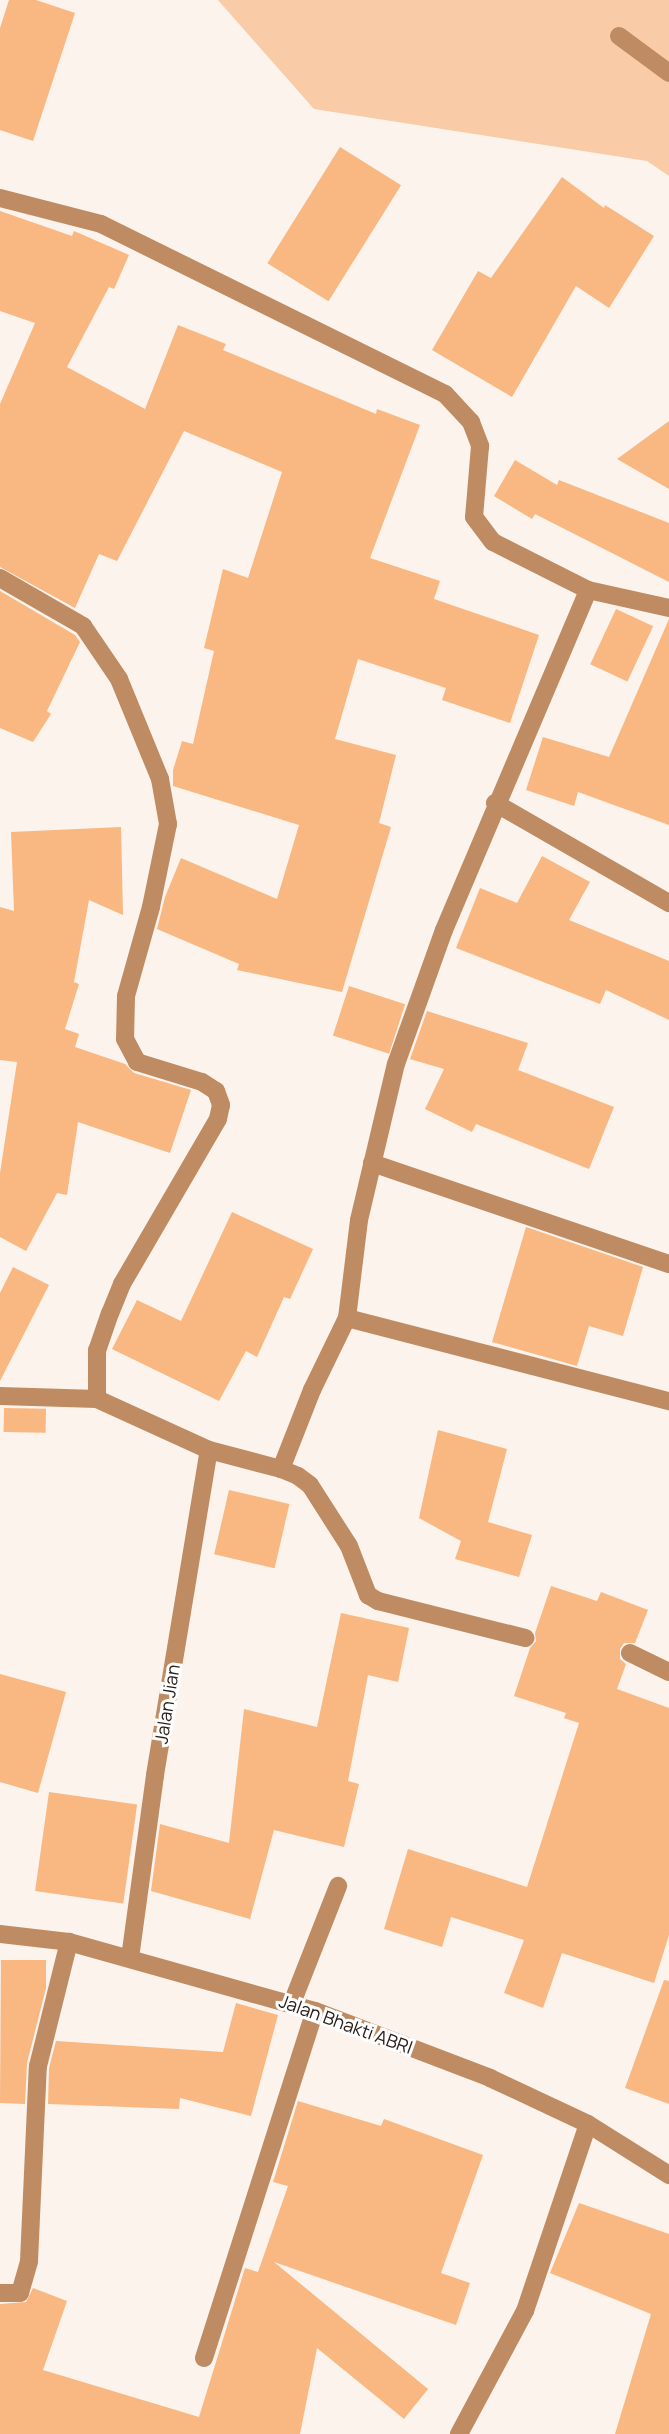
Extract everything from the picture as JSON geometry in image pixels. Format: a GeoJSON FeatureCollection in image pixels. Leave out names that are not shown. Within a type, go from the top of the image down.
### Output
{"type":"FeatureCollection","features":[{"type":"Feature","properties":{"kind":"street"},"geometry":{"type":"LineString","coordinates":[[619,36],[669,73]]}},
{"type":"Feature","properties":{"kind":"street"},"geometry":{"type":"LineString","coordinates":[[0,198],[101,224],[445,394],[471,422],[480,446],[474,517],[493,542],[588,590],[669,608]]}},
{"type":"Feature","properties":{"kind":"street"},"geometry":{"type":"LineString","coordinates":[[0,578],[83,626],[119,679],[160,779],[168,824],[151,907],[126,996],[125,1039],[137,1062],[202,1082],[216,1091],[221,1105],[218,1119],[122,1284],[97,1350],[96,1399]]}},
{"type":"Feature","properties":{"kind":"street"},"geometry":{"type":"LineString","coordinates":[[281,1469],[312,1390],[347,1318],[359,1220],[396,1064],[444,930],[495,803],[588,590]]}},
{"type":"Feature","properties":{"kind":"street"},"geometry":{"type":"LineString","coordinates":[[495,803],[669,903]]}},
{"type":"Feature","properties":{"kind":"street"},"geometry":{"type":"LineString","coordinates":[[372,1163],[669,1264]]}},
{"type":"Feature","properties":{"kind":"street"},"geometry":{"type":"LineString","coordinates":[[347,1318],[669,1401]]}},
{"type":"Feature","properties":{"kind":"street"},"geometry":{"type":"LineString","coordinates":[[0,1396],[96,1399],[209,1450],[298,1476],[310,1485],[349,1546],[368,1595],[378,1601],[526,1637]]}},
{"type":"Feature","properties":{"kind":"street","name":"Jalan Jian"},"geometry":{"type":"LineString","coordinates":[[130,1958],[155,1776],[209,1450]]}},
{"type":"Feature","properties":{"kind":"street"},"geometry":{"type":"LineString","coordinates":[[629,1653],[669,1672]]}},
{"type":"Feature","properties":{"kind":"street"},"geometry":{"type":"LineString","coordinates":[[292,2003],[338,1886]]}},
{"type":"Feature","properties":{"kind":"street","name":"Jalan Bhakti ABRI"},"geometry":{"type":"LineString","coordinates":[[0,1934],[69,1942],[315,2011],[489,2078],[588,2124],[669,2175]]}},
{"type":"Feature","properties":{"kind":"street"},"geometry":{"type":"LineString","coordinates":[[0,2293],[20,2293],[29,2261],[38,2066],[69,1942]]}},
{"type":"Feature","properties":{"kind":"street"},"geometry":{"type":"LineString","coordinates":[[204,2358],[315,2011]]}},
{"type":"Feature","properties":{"kind":"street"},"geometry":{"type":"LineString","coordinates":[[458,2434],[525,2311],[588,2124]]}},
{"type":"Feature","properties":{"kind":"shaded area"},"geometry":{"type":"Polygon","coordinates":[[[218,0],[669,0],[669,176],[647,161],[314,109],[218,0]]]}},
{"type":"Feature","properties":{"kind":"building"},"geometry":{"type":"Polygon","coordinates":[[[9,0],[36,0],[75,13],[33,141],[0,130],[0,28],[9,0]]]}},
{"type":"Feature","properties":{"kind":"building"},"geometry":{"type":"Polygon","coordinates":[[[340,147],[401,185],[328,301],[267,263],[340,147]]]}},
{"type":"Feature","properties":{"kind":"building"},"geometry":{"type":"Polygon","coordinates":[[[562,177],[604,208],[605,205],[654,236],[609,308],[576,286],[512,397],[432,350],[478,271],[491,278],[562,177]]]}},
{"type":"Feature","properties":{"kind":"building"},"geometry":{"type":"Polygon","coordinates":[[[0,211],[72,236],[74,231],[129,255],[114,289],[109,287],[67,367],[145,409],[178,325],[226,344],[223,350],[376,414],[377,409],[420,425],[370,558],[440,581],[434,599],[539,635],[510,723],[442,700],[446,688],[358,659],[335,739],[396,755],[379,823],[391,827],[342,992],[237,970],[239,964],[157,929],[165,897],[181,858],[277,899],[299,825],[173,786],[173,770],[182,741],[193,744],[214,651],[204,648],[223,569],[248,578],[282,472],[184,431],[117,561],[99,554],[75,608],[0,567],[0,404],[35,323],[0,311],[0,211]]]}},
{"type":"Feature","properties":{"kind":"building"},"geometry":{"type":"Polygon","coordinates":[[[669,421],[669,489],[617,459],[669,421]]]}},
{"type":"Feature","properties":{"kind":"building"},"geometry":{"type":"Polygon","coordinates":[[[515,460],[557,485],[559,480],[669,523],[669,582],[535,514],[532,519],[494,496],[515,460]]]}},
{"type":"Feature","properties":{"kind":"building"},"geometry":{"type":"Polygon","coordinates":[[[0,591],[75,635],[80,642],[47,711],[51,714],[33,742],[0,728],[0,591]]]}},
{"type":"Feature","properties":{"kind":"building"},"geometry":{"type":"Polygon","coordinates":[[[616,609],[653,626],[627,682],[590,664],[616,609]]]}},
{"type":"Feature","properties":{"kind":"building"},"geometry":{"type":"Polygon","coordinates":[[[669,619],[669,825],[578,792],[574,806],[526,790],[543,737],[609,757],[669,619]]]}},
{"type":"Feature","properties":{"kind":"building"},"geometry":{"type":"Polygon","coordinates":[[[121,827],[123,915],[89,900],[74,982],[79,984],[65,1029],[79,1034],[75,1047],[125,1064],[134,1073],[191,1090],[170,1153],[78,1122],[67,1195],[57,1193],[26,1251],[0,1237],[0,1173],[17,1062],[0,1060],[0,907],[14,911],[11,832],[121,827]]]}},
{"type":"Feature","properties":{"kind":"building"},"geometry":{"type":"Polygon","coordinates":[[[542,856],[590,882],[569,920],[669,961],[669,1020],[606,990],[600,1004],[456,948],[480,888],[517,903],[542,856]]]}},
{"type":"Feature","properties":{"kind":"building"},"geometry":{"type":"Polygon","coordinates":[[[349,986],[405,1004],[389,1054],[333,1035],[349,986]]]}},
{"type":"Feature","properties":{"kind":"building"},"geometry":{"type":"Polygon","coordinates":[[[427,1011],[528,1043],[518,1070],[614,1107],[589,1169],[476,1124],[472,1132],[425,1109],[444,1069],[410,1059],[427,1011]]]}},
{"type":"Feature","properties":{"kind":"building"},"geometry":{"type":"Polygon","coordinates":[[[232,1212],[313,1249],[290,1299],[284,1297],[257,1357],[246,1351],[219,1401],[112,1349],[137,1300],[181,1321],[232,1212]]]}},
{"type":"Feature","properties":{"kind":"building"},"geometry":{"type":"Polygon","coordinates":[[[526,1227],[643,1267],[623,1336],[589,1326],[577,1366],[492,1342],[526,1227]]]}},
{"type":"Feature","properties":{"kind":"building"},"geometry":{"type":"Polygon","coordinates":[[[13,1267],[49,1285],[0,1381],[0,1293],[13,1267]]]}},
{"type":"Feature","properties":{"kind":"building"},"geometry":{"type":"Polygon","coordinates":[[[4,1408],[46,1409],[46,1433],[4,1432],[4,1408]]]}},
{"type":"Feature","properties":{"kind":"building"},"geometry":{"type":"Polygon","coordinates":[[[438,1430],[507,1449],[488,1522],[532,1535],[519,1577],[455,1559],[461,1541],[419,1518],[438,1430]]]}},
{"type":"Feature","properties":{"kind":"building"},"geometry":{"type":"Polygon","coordinates":[[[229,1490],[289,1504],[275,1568],[214,1554],[229,1490]]]}},
{"type":"Feature","properties":{"kind":"building"},"geometry":{"type":"Polygon","coordinates":[[[551,1586],[597,1601],[601,1592],[648,1610],[635,1643],[624,1643],[620,1649],[620,1659],[626,1664],[617,1689],[669,1708],[669,1935],[654,1983],[562,1953],[543,2008],[504,1993],[524,1940],[451,1917],[442,1947],[384,1929],[408,1849],[527,1887],[579,1723],[564,1718],[566,1713],[514,1696],[530,1648],[536,1641],[535,1633],[551,1586]]]}},
{"type":"Feature","properties":{"kind":"building"},"geometry":{"type":"Polygon","coordinates":[[[341,1613],[409,1628],[398,1682],[368,1675],[348,1781],[359,1784],[344,1847],[274,1830],[250,1919],[151,1891],[160,1824],[229,1843],[244,1709],[317,1727],[341,1613]]]}},
{"type":"Feature","properties":{"kind":"building"},"geometry":{"type":"Polygon","coordinates":[[[0,1674],[66,1692],[38,1793],[0,1782],[0,1674]]]}},
{"type":"Feature","properties":{"kind":"building"},"geometry":{"type":"Polygon","coordinates":[[[49,1792],[137,1804],[123,1903],[35,1891],[49,1792]]]}},
{"type":"Feature","properties":{"kind":"building"},"geometry":{"type":"Polygon","coordinates":[[[1,1960],[46,1960],[46,1988],[27,2063],[25,2104],[0,2103],[1,1960]]]}},
{"type":"Feature","properties":{"kind":"building"},"geometry":{"type":"Polygon","coordinates":[[[664,1980],[669,1981],[669,2104],[625,2088],[664,1980]]]}},
{"type":"Feature","properties":{"kind":"building"},"geometry":{"type":"Polygon","coordinates":[[[236,2003],[278,2015],[251,2116],[180,2098],[179,2109],[48,2104],[49,2068],[56,2041],[223,2052],[236,2003]]]}},
{"type":"Feature","properties":{"kind":"building"},"geometry":{"type":"Polygon","coordinates":[[[298,2101],[381,2126],[384,2119],[483,2155],[441,2273],[470,2283],[456,2325],[274,2262],[428,2389],[404,2419],[317,2348],[300,2434],[0,2434],[0,2304],[26,2302],[33,2288],[67,2301],[43,2370],[199,2417],[245,2268],[258,2272],[288,2186],[273,2182],[298,2101]]]}},
{"type":"Feature","properties":{"kind":"building"},"geometry":{"type":"Polygon","coordinates":[[[579,2203],[669,2234],[669,2434],[615,2434],[651,2314],[550,2273],[579,2203]]]}}]}
